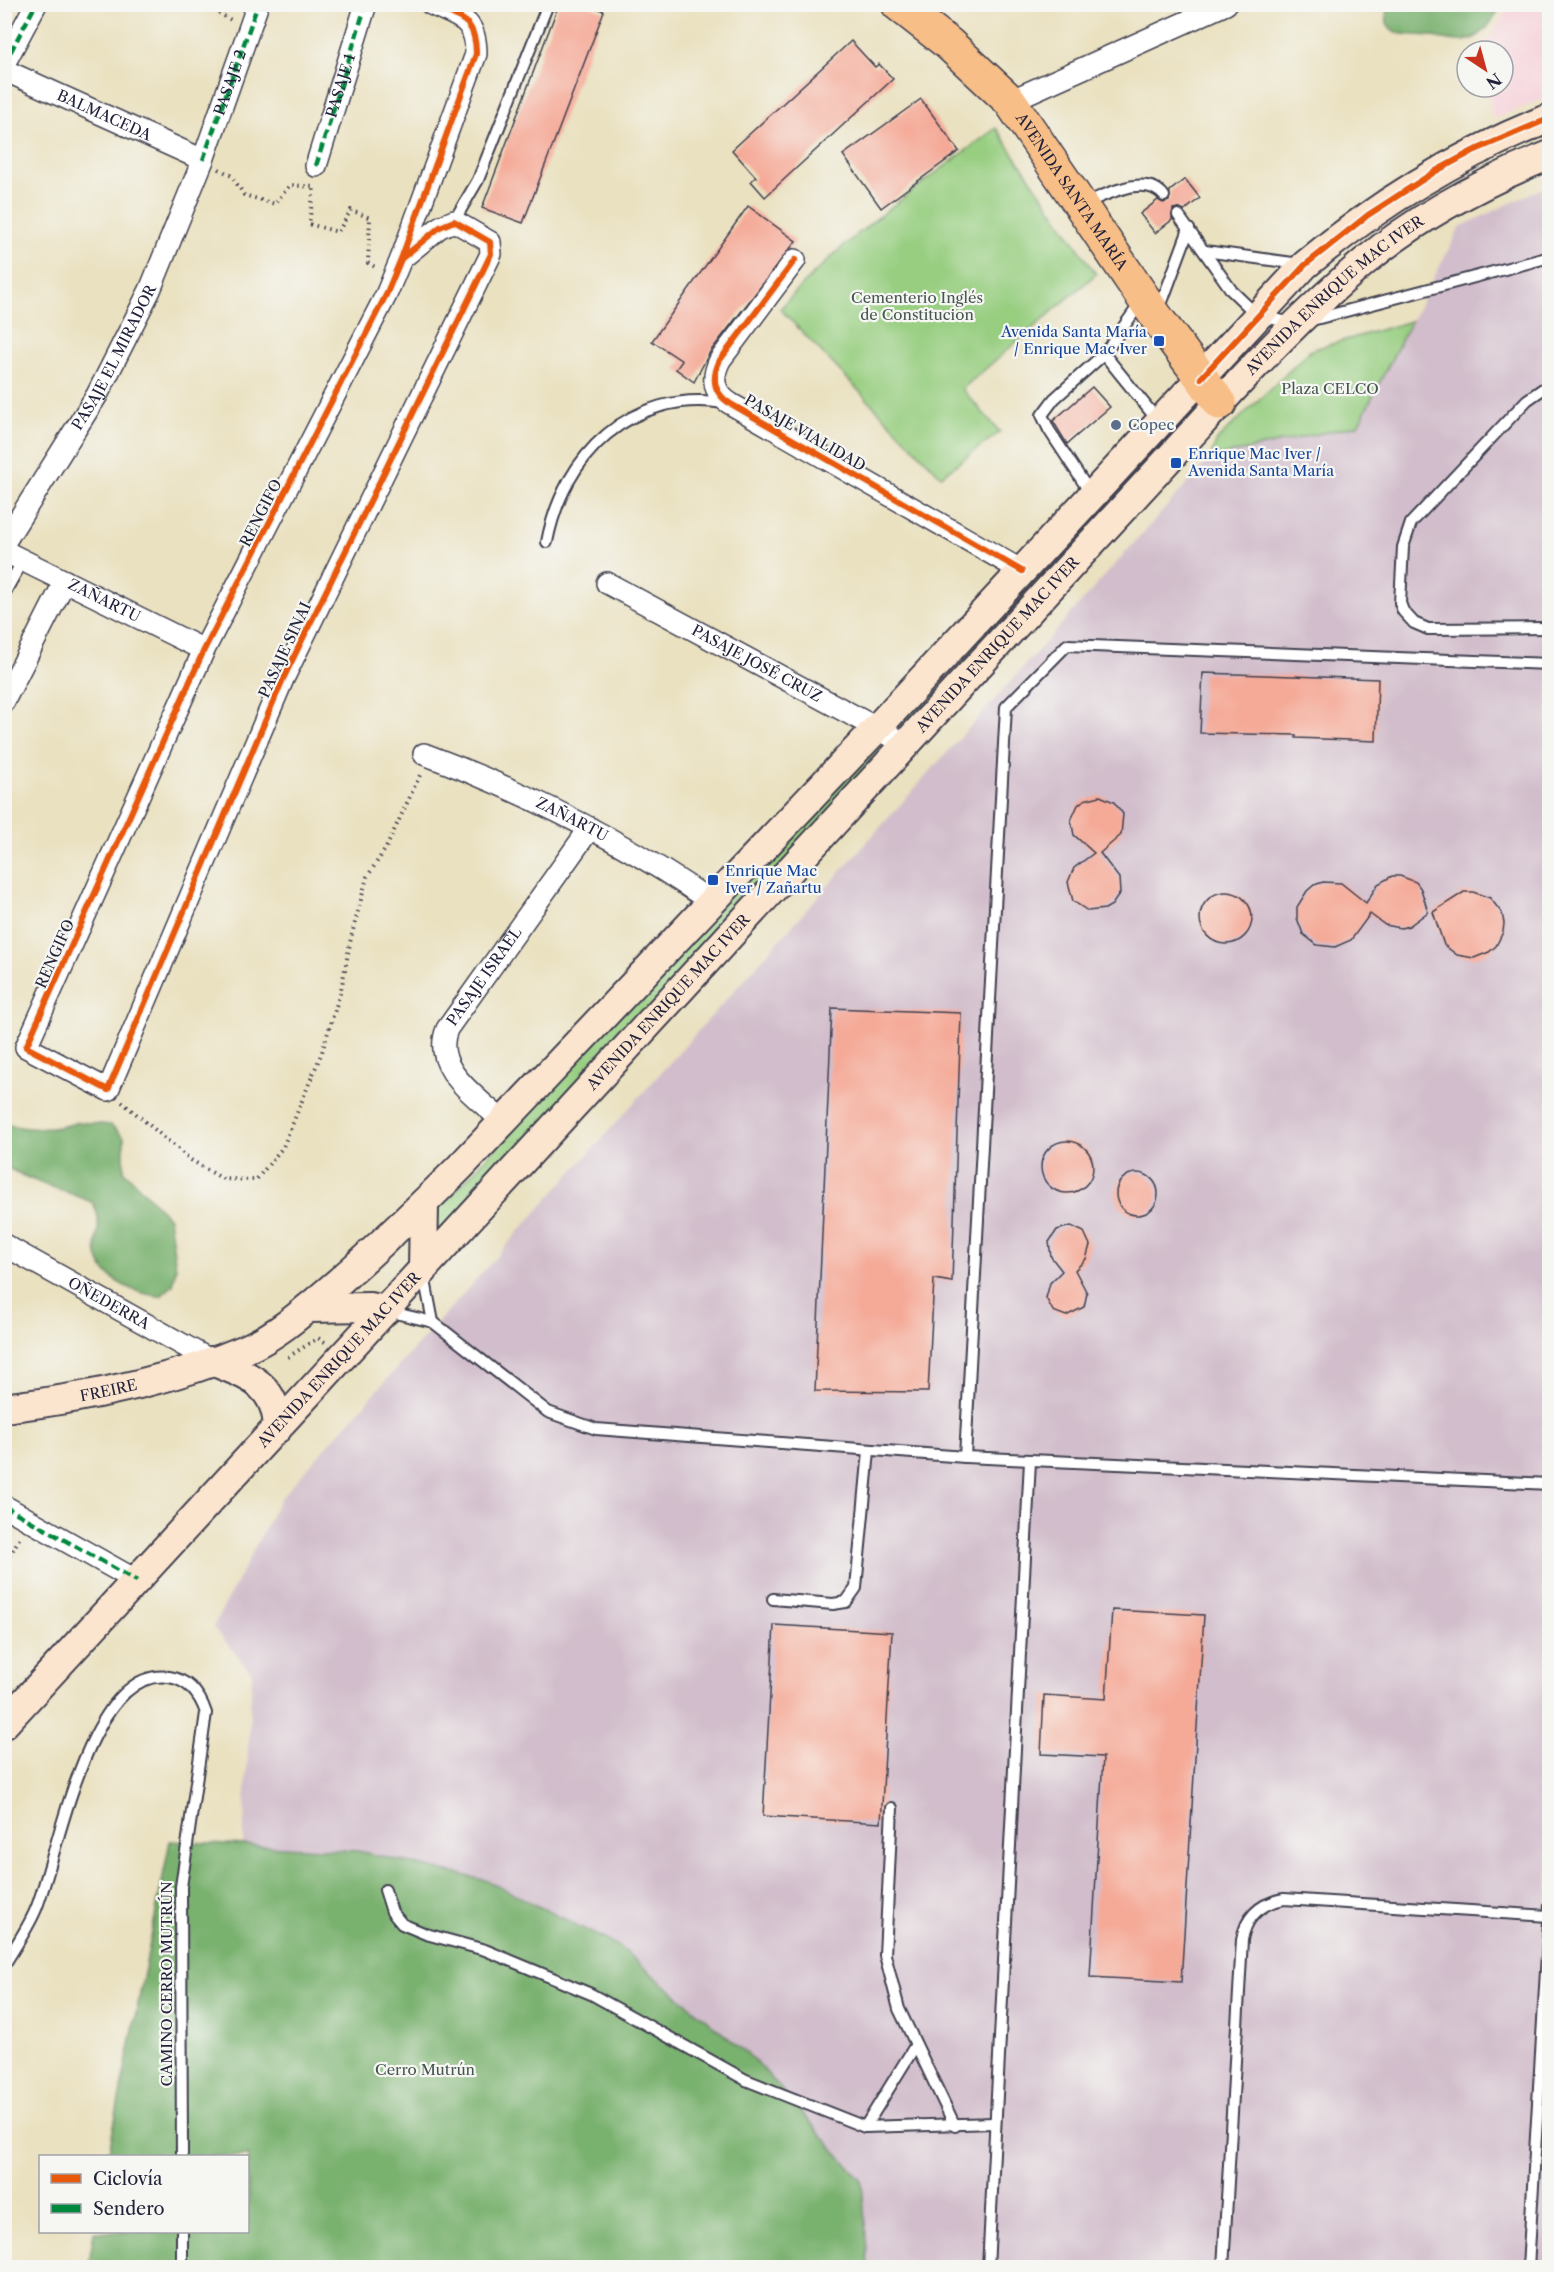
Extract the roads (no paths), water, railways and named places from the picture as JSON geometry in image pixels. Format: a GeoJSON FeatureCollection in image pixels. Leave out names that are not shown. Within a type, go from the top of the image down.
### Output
{"type":"FeatureCollection","features":[{"type":"Feature","properties":{"kind":"main road","name":"AVENIDA SANTA MARÍA"},"geometry":{"type":"LineString","coordinates":[[898,4],[949,44],[1010,101],[1082,204],[1150,308],[1220,403]]}},
{"type":"Feature","properties":{"kind":"main road","name":"AVENIDA ENRIQUE MAC IVER"},"geometry":{"type":"LineString","coordinates":[[212,1360],[247,1348],[308,1308],[393,1234],[424,1203],[877,728],[1305,265],[1368,214],[1436,171],[1510,134],[1550,118]]}},
{"type":"Feature","properties":{"kind":"main road","name":"AVENIDA ENRIQUE MAC IVER"},"geometry":{"type":"LineString","coordinates":[[4,1724],[1220,403],[1298,324],[1365,261],[1401,234],[1476,188],[1550,155]]}},
{"type":"Feature","properties":{"kind":"main road"},"geometry":{"type":"LineString","coordinates":[[662,951],[694,977]]}},
{"type":"Feature","properties":{"kind":"main road"},"geometry":{"type":"LineString","coordinates":[[423,1270],[424,1203]]}},
{"type":"Feature","properties":{"kind":"main road"},"geometry":{"type":"LineString","coordinates":[[308,1308],[370,1307],[386,1310]]}},
{"type":"Feature","properties":{"kind":"main road"},"geometry":{"type":"LineString","coordinates":[[212,1360],[253,1378],[262,1386],[275,1406],[278,1428]]}},
{"type":"Feature","properties":{"kind":"main road","name":"FREIRE"},"geometry":{"type":"LineString","coordinates":[[4,1408],[119,1389],[212,1360]]}},
{"type":"Feature","properties":{"kind":"street"},"geometry":{"type":"LineString","coordinates":[[4,64],[36,4]]}},
{"type":"Feature","properties":{"kind":"street","name":"PASAJE 2"},"geometry":{"type":"LineString","coordinates":[[203,160],[258,4]]}},
{"type":"Feature","properties":{"kind":"street","name":"PASAJE 1"},"geometry":{"type":"LineString","coordinates":[[316,166],[366,4]]}},
{"type":"Feature","properties":{"kind":"street","name":"RENGIFO"},"geometry":{"type":"LineString","coordinates":[[26,1047],[204,650],[398,268],[476,54],[476,37],[468,22],[431,4]]}},
{"type":"Feature","properties":{"kind":"street"},"geometry":{"type":"LineString","coordinates":[[1010,101],[1226,4]]}},
{"type":"Feature","properties":{"kind":"street","name":"BALMACEDA"},"geometry":{"type":"LineString","coordinates":[[4,70],[203,160]]}},
{"type":"Feature","properties":{"kind":"street","name":"PASAJE EL MIRADOR"},"geometry":{"type":"LineString","coordinates":[[4,543],[97,395],[150,290],[203,160]]}},
{"type":"Feature","properties":{"kind":"street"},"geometry":{"type":"LineString","coordinates":[[398,268],[440,227],[454,221]]}},
{"type":"Feature","properties":{"kind":"street","name":"PASAJE SINAI"},"geometry":{"type":"LineString","coordinates":[[26,1047],[108,1090],[283,679],[491,254],[490,242],[454,221]]}},
{"type":"Feature","properties":{"kind":"street","name":"PASAJE VIALIDAD"},"geometry":{"type":"LineString","coordinates":[[795,260],[716,368],[715,387],[724,400],[1022,571]]}},
{"type":"Feature","properties":{"kind":"street","name":"ZAÑARTU"},"geometry":{"type":"LineString","coordinates":[[4,551],[204,650]]}},
{"type":"Feature","properties":{"kind":"street"},"geometry":{"type":"LineString","coordinates":[[4,701],[66,581]]}},
{"type":"Feature","properties":{"kind":"street","name":"PASAJE JOSÉ CRUZ"},"geometry":{"type":"LineString","coordinates":[[607,584],[906,744]]}},
{"type":"Feature","properties":{"kind":"street","name":"ZAÑARTU"},"geometry":{"type":"LineString","coordinates":[[424,754],[500,783],[590,828],[710,901]]}},
{"type":"Feature","properties":{"kind":"street","name":"PASAJE ISRAEL"},"geometry":{"type":"LineString","coordinates":[[501,1120],[450,1070],[443,1056],[443,1039],[447,1029],[590,828]]}},
{"type":"Feature","properties":{"kind":"street","name":"OÑEDERRA"},"geometry":{"type":"LineString","coordinates":[[4,1245],[212,1360]]}},
{"type":"Feature","properties":{"kind":"street"},"geometry":{"type":"LineString","coordinates":[[4,1506],[137,1581]]}},
{"type":"Feature","properties":{"kind":"lane"},"geometry":{"type":"LineString","coordinates":[[454,221],[478,180],[548,4]]}},
{"type":"Feature","properties":{"kind":"lane"},"geometry":{"type":"LineString","coordinates":[[1082,204],[1135,185],[1151,186],[1164,196]]}},
{"type":"Feature","properties":{"kind":"lane"},"geometry":{"type":"LineString","coordinates":[[1178,215],[1232,291],[1258,316],[1298,324],[1550,256]]}},
{"type":"Feature","properties":{"kind":"lane"},"geometry":{"type":"LineString","coordinates":[[1092,496],[1048,430],[1042,414],[1054,399],[1150,308],[1189,229]]}},
{"type":"Feature","properties":{"kind":"lane"},"geometry":{"type":"LineString","coordinates":[[1205,251],[1305,265]]}},
{"type":"Feature","properties":{"kind":"lane"},"geometry":{"type":"LineString","coordinates":[[1104,354],[1159,423]]}},
{"type":"Feature","properties":{"kind":"lane"},"geometry":{"type":"LineString","coordinates":[[1550,384],[1527,400],[1411,523],[1403,548],[1400,603],[1408,618],[1428,629],[1550,628]]}},
{"type":"Feature","properties":{"kind":"lane"},"geometry":{"type":"LineString","coordinates":[[547,542],[551,519],[568,479],[592,448],[607,434],[642,412],[662,406],[696,401],[731,404]]}},
{"type":"Feature","properties":{"kind":"lane"},"geometry":{"type":"LineString","coordinates":[[4,594],[24,560]]}},
{"type":"Feature","properties":{"kind":"lane"},"geometry":{"type":"LineString","coordinates":[[965,1457],[1005,707],[1067,645],[1550,664]]}},
{"type":"Feature","properties":{"kind":"lane"},"geometry":{"type":"LineString","coordinates":[[423,1270],[434,1322]]}},
{"type":"Feature","properties":{"kind":"lane"},"geometry":{"type":"LineString","coordinates":[[386,1310],[434,1322],[548,1412],[596,1429],[869,1451],[1030,1461],[1550,1484]]}},
{"type":"Feature","properties":{"kind":"lane"},"geometry":{"type":"LineString","coordinates":[[773,1599],[833,1604],[846,1602],[856,1588],[869,1451]]}},
{"type":"Feature","properties":{"kind":"lane"},"geometry":{"type":"LineString","coordinates":[[988,2268],[1030,1461]]}},
{"type":"Feature","properties":{"kind":"lane","name":"CAMINO CERRO MUTRÚN"},"geometry":{"type":"LineString","coordinates":[[4,1965],[36,1910],[79,1772],[98,1727],[131,1687],[140,1681],[162,1676],[184,1682],[198,1695],[206,1713],[180,1887],[182,2155]]}},
{"type":"Feature","properties":{"kind":"lane"},"geometry":{"type":"LineString","coordinates":[[891,1808],[885,1955],[899,2009],[955,2126]]}},
{"type":"Feature","properties":{"kind":"lane"},"geometry":{"type":"LineString","coordinates":[[385,1890],[392,1912],[402,1924],[426,1934],[485,1950],[591,1994],[746,2080],[865,2127],[955,2126],[994,2122]]}},
{"type":"Feature","properties":{"kind":"lane"},"geometry":{"type":"LineString","coordinates":[[1223,2268],[1242,1940],[1244,1930],[1255,1912],[1263,1906],[1284,1899],[1549,1916]]}},
{"type":"Feature","properties":{"kind":"lane"},"geometry":{"type":"LineString","coordinates":[[1528,2268],[1550,1905]]}},
{"type":"Feature","properties":{"kind":"lane"},"geometry":{"type":"LineString","coordinates":[[865,2127],[915,2046]]}},
{"type":"Feature","properties":{"kind":"lane"},"geometry":{"type":"LineString","coordinates":[[182,2233],[182,2268]]}},
{"type":"Feature","properties":{"kind":"place","name":"Avenida Santa María / Enrique Mac Iver"},"geometry":{"type":"Point","coordinates":[1159,341]}},
{"type":"Feature","properties":{"kind":"place","name":"Copec"},"geometry":{"type":"Point","coordinates":[1116,425]}},
{"type":"Feature","properties":{"kind":"place","name":"Enrique Mac Iver / Avenida Santa María"},"geometry":{"type":"Point","coordinates":[1176,463]}},
{"type":"Feature","properties":{"kind":"place","name":"Enrique Mac Iver / Zañartu"},"geometry":{"type":"Point","coordinates":[713,880]}},
{"type":"Feature","properties":{"kind":"park label","name":"Cementerio Inglés de Constitucion"},"geometry":{"type":"Point","coordinates":[917,306]}},
{"type":"Feature","properties":{"kind":"park label","name":"Plaza CELCO"},"geometry":{"type":"Point","coordinates":[1330,389]}},
{"type":"Feature","properties":{"kind":"park label","name":"Cerro Mutrún"},"geometry":{"type":"Point","coordinates":[425,2070]}}]}
